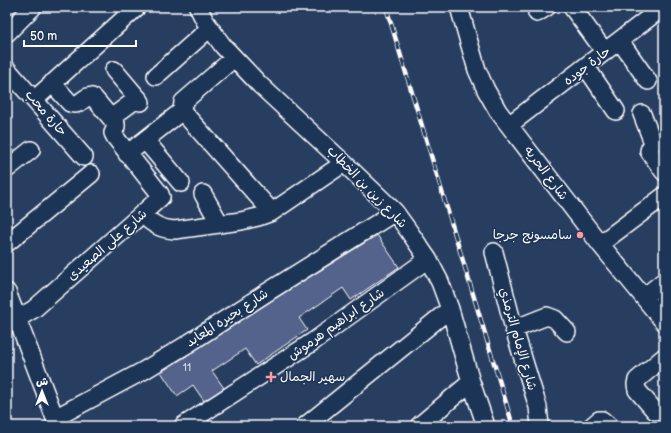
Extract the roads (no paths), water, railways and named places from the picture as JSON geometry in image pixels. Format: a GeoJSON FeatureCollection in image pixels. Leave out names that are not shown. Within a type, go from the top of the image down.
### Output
{"type":"FeatureCollection","features":[{"type":"Feature","properties":{"kind":"street"},"geometry":{"type":"LineString","coordinates":[[7,33],[33,7]]}},
{"type":"Feature","properties":{"kind":"street"},"geometry":{"type":"LineString","coordinates":[[34,100],[137,7]]}},
{"type":"Feature","properties":{"kind":"street","name":"شارع زين بن الخطاب"},"geometry":{"type":"LineString","coordinates":[[198,7],[205,21],[223,46],[260,85],[394,212],[428,259],[440,282],[450,310],[471,382],[486,426]]}},
{"type":"Feature","properties":{"kind":"street","name":"شارع الحريه"},"geometry":{"type":"LineString","coordinates":[[459,7],[478,70],[486,90],[498,111],[600,244],[664,322]]}},
{"type":"Feature","properties":{"kind":"street"},"geometry":{"type":"LineString","coordinates":[[572,7],[605,52]]}},
{"type":"Feature","properties":{"kind":"street","name":"حارة جوده"},"geometry":{"type":"LineString","coordinates":[[509,125],[662,9]]}},
{"type":"Feature","properties":{"kind":"street"},"geometry":{"type":"LineString","coordinates":[[156,76],[210,28]]}},
{"type":"Feature","properties":{"kind":"street"},"geometry":{"type":"LineString","coordinates":[[620,41],[648,81]]}},
{"type":"Feature","properties":{"kind":"street"},"geometry":{"type":"LineString","coordinates":[[52,83],[70,103],[77,104],[88,96],[92,96],[117,126],[114,133],[115,137],[127,154],[182,111],[183,102],[234,58]]}},
{"type":"Feature","properties":{"kind":"street"},"geometry":{"type":"LineString","coordinates":[[586,67],[616,111]]}},
{"type":"Feature","properties":{"kind":"street","name":"حارة محب"},"geometry":{"type":"LineString","coordinates":[[7,69],[84,157]]}},
{"type":"Feature","properties":{"kind":"street"},"geometry":{"type":"LineString","coordinates":[[111,118],[139,100],[114,70]]}},
{"type":"Feature","properties":{"kind":"street"},"geometry":{"type":"LineString","coordinates":[[182,111],[272,212]]}},
{"type":"Feature","properties":{"kind":"street"},"geometry":{"type":"LineString","coordinates":[[642,114],[653,143],[649,151],[664,172]]}},
{"type":"Feature","properties":{"kind":"street"},"geometry":{"type":"LineString","coordinates":[[145,140],[182,183]]}},
{"type":"Feature","properties":{"kind":"street"},"geometry":{"type":"LineString","coordinates":[[7,169],[31,150]]}},
{"type":"Feature","properties":{"kind":"street","name":"شارع على الصعيدى"},"geometry":{"type":"LineString","coordinates":[[12,321],[34,309],[161,197],[127,154]]}},
{"type":"Feature","properties":{"kind":"street"},"geometry":{"type":"LineString","coordinates":[[142,214],[157,226],[175,230],[258,218],[272,212],[344,163]]}},
{"type":"Feature","properties":{"kind":"street"},"geometry":{"type":"LineString","coordinates":[[7,243],[91,174]]}},
{"type":"Feature","properties":{"kind":"street"},"geometry":{"type":"LineString","coordinates":[[203,194],[220,224]]}},
{"type":"Feature","properties":{"kind":"street"},"geometry":{"type":"LineString","coordinates":[[600,244],[664,196]]}},
{"type":"Feature","properties":{"kind":"street","name":"شارع بحيره المعابد"},"geometry":{"type":"LineString","coordinates":[[56,422],[186,345],[394,212]]}},
{"type":"Feature","properties":{"kind":"street","name":"شارع الإمام الترمذي"},"geometry":{"type":"LineString","coordinates":[[494,252],[514,329],[538,407],[540,426]]}},
{"type":"Feature","properties":{"kind":"street","name":"شارع ابراهيم هرموش"},"geometry":{"type":"LineString","coordinates":[[183,426],[314,341],[428,259]]}},
{"type":"Feature","properties":{"kind":"street"},"geometry":{"type":"LineString","coordinates":[[644,297],[664,281]]}},
{"type":"Feature","properties":{"kind":"street"},"geometry":{"type":"LineString","coordinates":[[7,292],[12,321],[56,422]]}},
{"type":"Feature","properties":{"kind":"street"},"geometry":{"type":"LineString","coordinates":[[305,426],[450,310]]}},
{"type":"Feature","properties":{"kind":"street"},"geometry":{"type":"LineString","coordinates":[[514,329],[547,316],[555,319],[568,332]]}},
{"type":"Feature","properties":{"kind":"street"},"geometry":{"type":"LineString","coordinates":[[655,411],[637,390],[636,384],[638,380],[664,356]]}},
{"type":"Feature","properties":{"kind":"street"},"geometry":{"type":"LineString","coordinates":[[419,426],[471,382]]}},
{"type":"Feature","properties":{"kind":"street"},"geometry":{"type":"LineString","coordinates":[[592,426],[598,421],[602,420],[609,426]]}},
{"type":"Feature","properties":{"kind":"railway"},"geometry":{"type":"LineString","coordinates":[[386,7],[513,426]]}},
{"type":"Feature","properties":{"kind":"place","name":"سامسونج جرجا"},"geometry":{"type":"Point","coordinates":[580,235]}},
{"type":"Feature","properties":{"kind":"place","name":"سهير الجمال"},"geometry":{"type":"Point","coordinates":[271,377]}}]}
